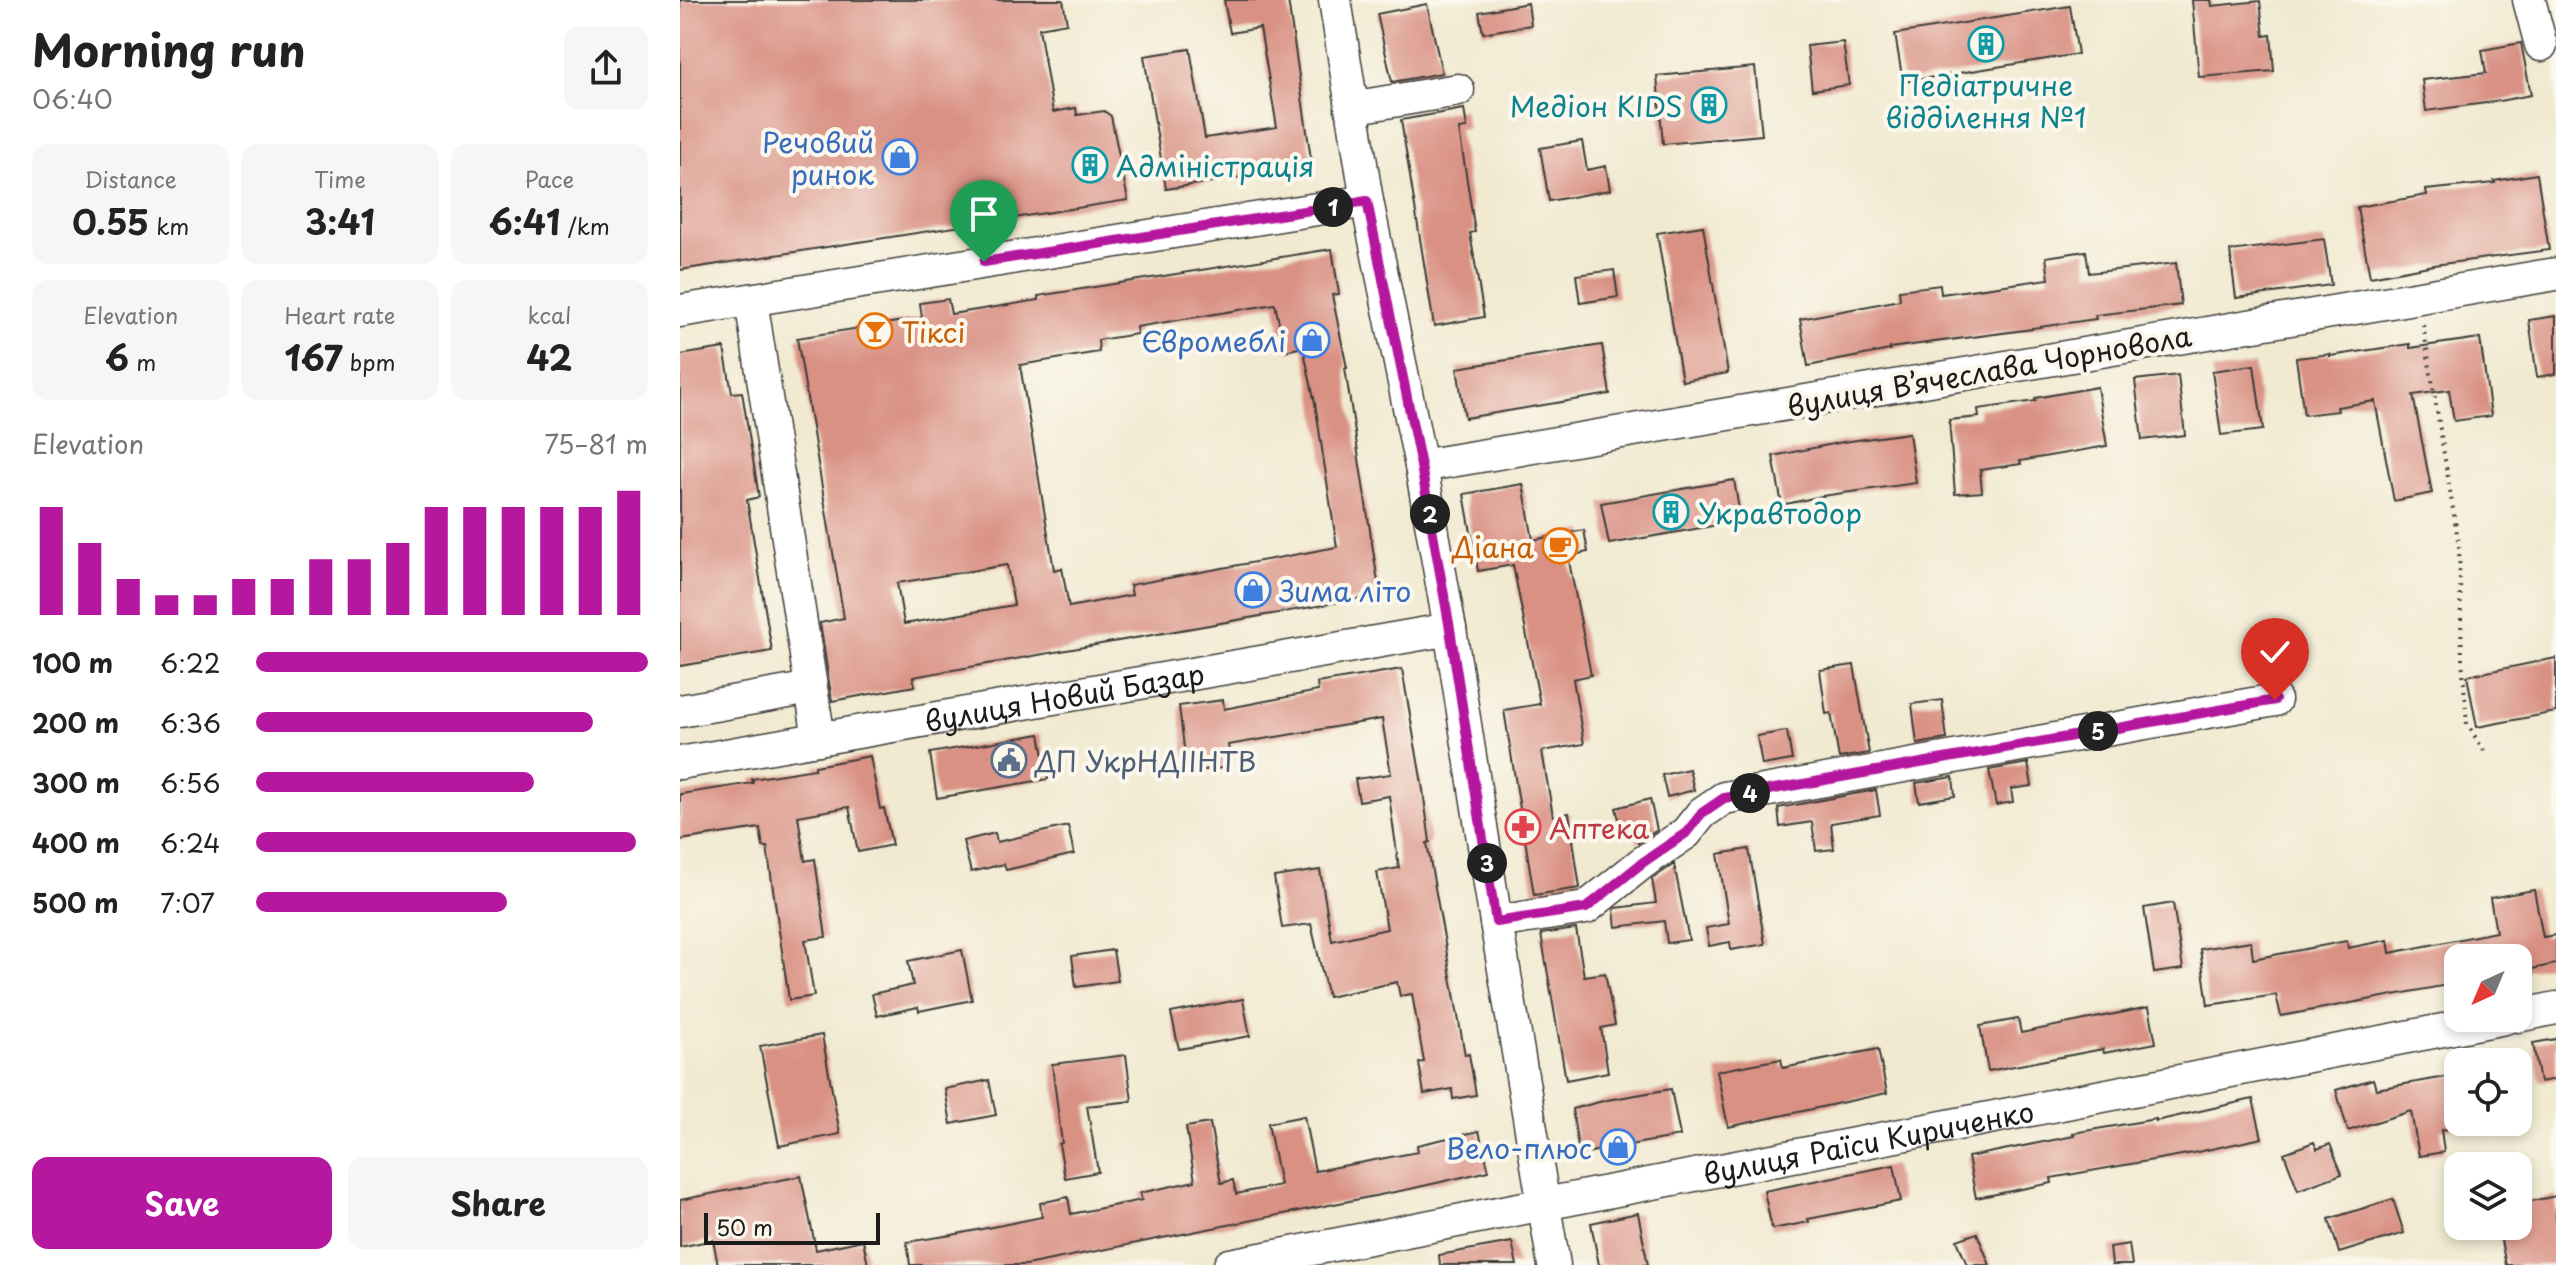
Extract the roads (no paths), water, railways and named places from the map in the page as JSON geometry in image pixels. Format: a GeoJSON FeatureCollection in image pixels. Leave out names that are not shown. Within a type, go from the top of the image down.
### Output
{"type":"FeatureCollection","features":[{"type":"Feature","properties":{"kind":"street"},"geometry":{"type":"LineString","coordinates":[[1335,0],[1367,201],[1421,466],[1450,629],[1554,1265]]}},
{"type":"Feature","properties":{"kind":"street"},"geometry":{"type":"LineString","coordinates":[[2529,0],[2541,45]]}},
{"type":"Feature","properties":{"kind":"street"},"geometry":{"type":"LineString","coordinates":[[1351,108],[1458,90]]}},
{"type":"Feature","properties":{"kind":"street"},"geometry":{"type":"LineString","coordinates":[[680,311],[1367,201]]}},
{"type":"Feature","properties":{"kind":"street","name":"вулиця Вʼячеслава Чорновола"},"geometry":{"type":"LineString","coordinates":[[1421,466],[2556,274]]}},
{"type":"Feature","properties":{"kind":"street"},"geometry":{"type":"LineString","coordinates":[[751,300],[819,739]]}},
{"type":"Feature","properties":{"kind":"street","name":"вулиця Новий Базар"},"geometry":{"type":"LineString","coordinates":[[680,763],[1450,629]]}},
{"type":"Feature","properties":{"kind":"street"},"geometry":{"type":"LineString","coordinates":[[680,711],[811,688]]}},
{"type":"Feature","properties":{"kind":"street"},"geometry":{"type":"LineString","coordinates":[[1496,922],[1586,908],[1686,833],[1702,813],[1724,798],[2275,700]]}},
{"type":"Feature","properties":{"kind":"street"},"geometry":{"type":"LineString","coordinates":[[2532,1013],[2556,1008]]}},
{"type":"Feature","properties":{"kind":"street","name":"вулиця Раїси Кириченко"},"geometry":{"type":"LineString","coordinates":[[1230,1265],[2444,1030]]}},
{"type":"Feature","properties":{"kind":"place","name":"Педіатричне відділення №1"},"geometry":{"type":"Point","coordinates":[1986,44]}},
{"type":"Feature","properties":{"kind":"place","name":"Медіон KIDS"},"geometry":{"type":"Point","coordinates":[1709,105]}},
{"type":"Feature","properties":{"kind":"place","name":"Речовий ринок"},"geometry":{"type":"Point","coordinates":[900,157]}},
{"type":"Feature","properties":{"kind":"place","name":"Адміністрація"},"geometry":{"type":"Point","coordinates":[1090,165]}},
{"type":"Feature","properties":{"kind":"place","name":"Тіксі"},"geometry":{"type":"Point","coordinates":[875,331]}},
{"type":"Feature","properties":{"kind":"place","name":"Євромеблі"},"geometry":{"type":"Point","coordinates":[1312,340]}},
{"type":"Feature","properties":{"kind":"place","name":"Укравтодор"},"geometry":{"type":"Point","coordinates":[1671,512]}},
{"type":"Feature","properties":{"kind":"place","name":"Діана"},"geometry":{"type":"Point","coordinates":[1560,546]}},
{"type":"Feature","properties":{"kind":"place","name":"Зима літо"},"geometry":{"type":"Point","coordinates":[1253,590]}},
{"type":"Feature","properties":{"kind":"place","name":"ДП УкрНДІІНТВ"},"geometry":{"type":"Point","coordinates":[1009,760]}},
{"type":"Feature","properties":{"kind":"place","name":"Аптека"},"geometry":{"type":"Point","coordinates":[1523,827]}},
{"type":"Feature","properties":{"kind":"place","name":"Вело-плюс"},"geometry":{"type":"Point","coordinates":[1618,1147]}}]}
